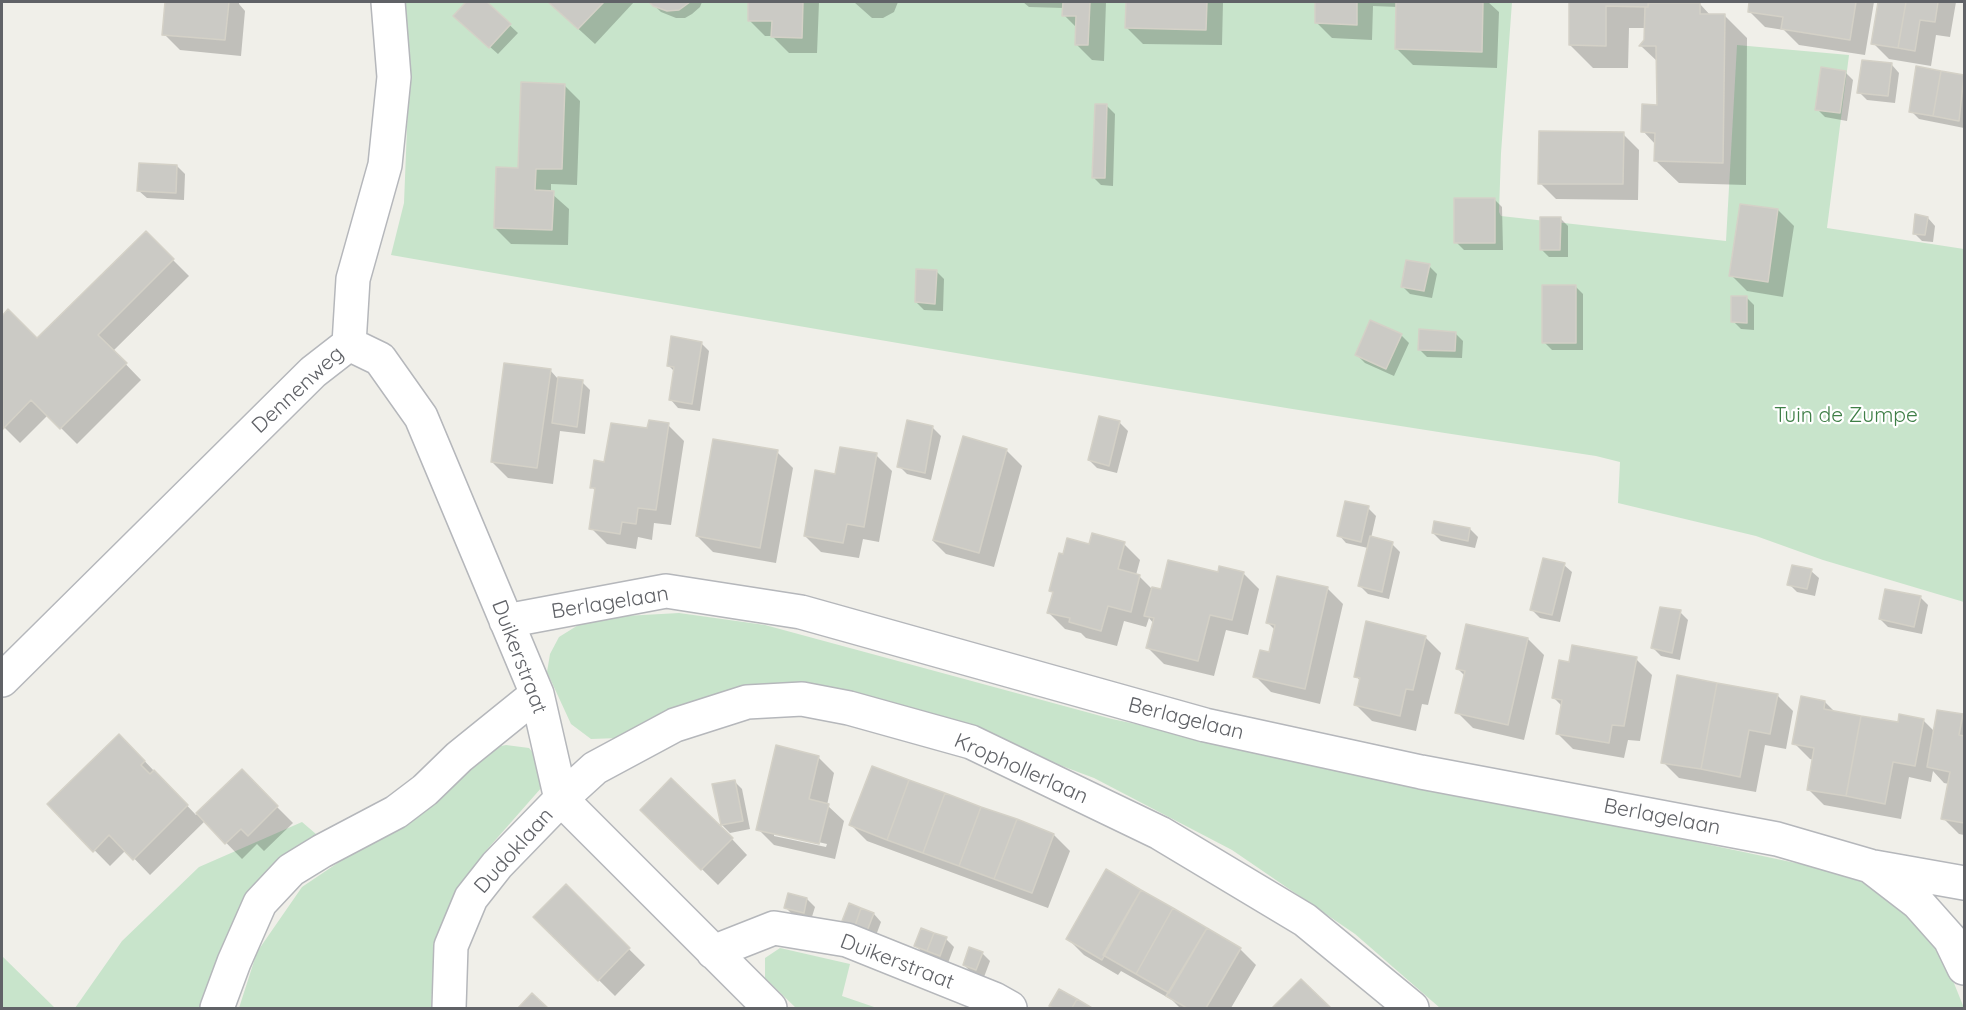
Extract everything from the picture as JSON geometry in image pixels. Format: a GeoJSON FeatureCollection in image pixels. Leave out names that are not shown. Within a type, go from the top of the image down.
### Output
{"type":"FeatureCollection","features":[{"type":"Feature","properties":{"kind":"street","name":"Dennenweg"},"geometry":{"type":"LineString","coordinates":[[2,680],[313,372],[349,344],[353,279],[385,165],[394,77],[388,2]]}},
{"type":"Feature","properties":{"kind":"street","name":"Duikerstraat"},"geometry":{"type":"LineString","coordinates":[[349,344],[380,359],[421,417],[537,694],[561,798]]}},
{"type":"Feature","properties":{"kind":"street","name":"Berlagelaan"},"geometry":{"type":"LineString","coordinates":[[506,621],[666,591],[801,612],[1205,725],[1421,772],[1777,839],[1870,866],[1965,883]]}},
{"type":"Feature","properties":{"kind":"street"},"geometry":{"type":"LineString","coordinates":[[217,1008],[260,903],[291,870],[396,812],[537,694]]}},
{"type":"Feature","properties":{"kind":"street","name":"Krophollerlaan"},"geometry":{"type":"LineString","coordinates":[[561,798],[595,768],[675,725],[747,702],[802,699],[849,708],[971,742],[1160,833],[1305,920],[1412,1008]]}},
{"type":"Feature","properties":{"kind":"street"},"geometry":{"type":"LineString","coordinates":[[561,798],[770,1008]]}},
{"type":"Feature","properties":{"kind":"street","name":"Dudoklaan"},"geometry":{"type":"LineString","coordinates":[[448,1008],[451,946],[471,898],[497,865],[561,798]]}},
{"type":"Feature","properties":{"kind":"street","name":"Berlagelaan"},"geometry":{"type":"LineString","coordinates":[[1870,866],[1924,910],[1950,939],[1965,968]]}},
{"type":"Feature","properties":{"kind":"street","name":"Duikerstraat"},"geometry":{"type":"LineString","coordinates":[[713,952],[774,928],[847,940],[994,999],[1010,1008]]}},
{"type":"Feature","properties":{"kind":"green space","name":"Tuin de Zumpe"},"geometry":{"type":"Polygon","coordinates":[[[399,2],[1512,2],[1501,153],[1499,212],[1501,216],[1726,241],[1737,45],[1849,55],[1827,228],[1964,249],[1964,602],[1823,560],[1756,536],[1618,503],[1620,462],[1596,456],[842,334],[391,255],[404,203],[408,102],[399,2]]]}},
{"type":"Feature","properties":{"kind":"green space"},"geometry":{"type":"Polygon","coordinates":[[[679,613],[765,625],[1112,719],[1848,874],[1897,900],[1939,946],[1964,1008],[1440,1008],[1355,934],[1232,850],[1094,778],[905,707],[809,684],[737,687],[675,707],[619,738],[591,739],[571,724],[547,672],[550,654],[559,637],[580,624],[625,616],[679,613]]]}},
{"type":"Feature","properties":{"kind":"green space"},"geometry":{"type":"Polygon","coordinates":[[[506,745],[529,748],[542,763],[542,787],[484,853],[454,895],[434,953],[431,1008],[239,1008],[257,952],[302,887],[428,802],[491,748],[506,745]]]}},
{"type":"Feature","properties":{"kind":"green space"},"geometry":{"type":"Polygon","coordinates":[[[302,822],[316,834],[278,861],[210,1008],[75,1008],[122,941],[199,867],[302,822]]]}},
{"type":"Feature","properties":{"kind":"green space"},"geometry":{"type":"Polygon","coordinates":[[[780,948],[850,964],[842,996],[877,1008],[796,1008],[765,978],[765,958],[780,948]]]}},
{"type":"Feature","properties":{"kind":"green space"},"geometry":{"type":"Polygon","coordinates":[[[2,956],[55,1008],[2,1008],[2,956]]]}},
{"type":"Feature","properties":{"kind":"building"},"geometry":{"type":"Polygon","coordinates":[[[165,2],[229,2],[225,40],[162,35],[165,2]]]}},
{"type":"Feature","properties":{"kind":"building"},"geometry":{"type":"Polygon","coordinates":[[[466,2],[487,2],[511,24],[489,48],[453,16],[466,2]]]}},
{"type":"Feature","properties":{"kind":"building"},"geometry":{"type":"Polygon","coordinates":[[[548,2],[604,2],[578,29],[548,2]]]}},
{"type":"Feature","properties":{"kind":"building"},"geometry":{"type":"Polygon","coordinates":[[[649,2],[690,2],[679,10],[667,11],[649,2]]]}},
{"type":"Feature","properties":{"kind":"building"},"geometry":{"type":"Polygon","coordinates":[[[748,2],[803,2],[802,38],[771,37],[772,21],[748,21],[748,2]]]}},
{"type":"Feature","properties":{"kind":"building"},"geometry":{"type":"Polygon","coordinates":[[[1063,2],[1090,2],[1088,45],[1075,45],[1076,16],[1062,16],[1063,2]]]}},
{"type":"Feature","properties":{"kind":"building"},"geometry":{"type":"Polygon","coordinates":[[[1126,2],[1207,2],[1206,30],[1125,28],[1126,2]]]}},
{"type":"Feature","properties":{"kind":"building"},"geometry":{"type":"Polygon","coordinates":[[[1315,2],[1357,2],[1357,25],[1315,23],[1315,2]]]}},
{"type":"Feature","properties":{"kind":"building"},"geometry":{"type":"Polygon","coordinates":[[[1396,2],[1483,2],[1482,52],[1395,49],[1396,2]]]}},
{"type":"Feature","properties":{"kind":"building"},"geometry":{"type":"Polygon","coordinates":[[[1569,2],[1649,2],[1648,7],[1606,6],[1606,46],[1569,45],[1569,2]]]}},
{"type":"Feature","properties":{"kind":"building"},"geometry":{"type":"Polygon","coordinates":[[[1749,2],[1856,2],[1850,40],[1781,29],[1783,17],[1748,12],[1749,2]]]}},
{"type":"Feature","properties":{"kind":"building"},"geometry":{"type":"Polygon","coordinates":[[[1878,2],[1906,2],[1898,48],[1871,44],[1878,2]]]}},
{"type":"Feature","properties":{"kind":"building"},"geometry":{"type":"Polygon","coordinates":[[[1906,2],[1938,2],[1935,22],[1920,20],[1915,51],[1898,48],[1906,2]]]}},
{"type":"Feature","properties":{"kind":"building"},"geometry":{"type":"Polygon","coordinates":[[[1648,3],[1700,3],[1700,14],[1725,14],[1723,163],[1654,161],[1655,133],[1641,132],[1642,104],[1657,105],[1656,46],[1639,46],[1644,40],[1645,7],[1648,7],[1648,3]]]}},
{"type":"Feature","properties":{"kind":"building"},"geometry":{"type":"Polygon","coordinates":[[[1862,60],[1892,63],[1888,96],[1857,93],[1862,60]]]}},
{"type":"Feature","properties":{"kind":"building"},"geometry":{"type":"Polygon","coordinates":[[[1916,66],[1941,71],[1933,116],[1909,112],[1916,66]]]}},
{"type":"Feature","properties":{"kind":"building"},"geometry":{"type":"Polygon","coordinates":[[[1821,67],[1846,71],[1840,113],[1815,110],[1821,67]]]}},
{"type":"Feature","properties":{"kind":"building"},"geometry":{"type":"Polygon","coordinates":[[[1941,71],[1964,75],[1959,121],[1933,116],[1941,71]]]}},
{"type":"Feature","properties":{"kind":"building"},"geometry":{"type":"Polygon","coordinates":[[[521,82],[565,84],[562,169],[536,169],[535,190],[554,191],[552,230],[494,228],[496,167],[518,168],[521,82]]]}},
{"type":"Feature","properties":{"kind":"building"},"geometry":{"type":"Polygon","coordinates":[[[1095,104],[1107,104],[1105,178],[1092,178],[1095,104]]]}},
{"type":"Feature","properties":{"kind":"building"},"geometry":{"type":"Polygon","coordinates":[[[1539,131],[1624,132],[1623,184],[1538,184],[1539,131]]]}},
{"type":"Feature","properties":{"kind":"building"},"geometry":{"type":"Polygon","coordinates":[[[139,163],[177,165],[176,193],[137,191],[139,163]]]}},
{"type":"Feature","properties":{"kind":"building"},"geometry":{"type":"Polygon","coordinates":[[[1454,198],[1495,198],[1495,243],[1454,243],[1454,198]]]}},
{"type":"Feature","properties":{"kind":"building"},"geometry":{"type":"Polygon","coordinates":[[[1740,204],[1778,209],[1768,282],[1729,276],[1740,204]]]}},
{"type":"Feature","properties":{"kind":"building"},"geometry":{"type":"Polygon","coordinates":[[[1915,214],[1928,217],[1925,235],[1913,234],[1915,214]]]}},
{"type":"Feature","properties":{"kind":"building"},"geometry":{"type":"Polygon","coordinates":[[[1540,217],[1561,217],[1560,250],[1540,250],[1540,217]]]}},
{"type":"Feature","properties":{"kind":"building"},"geometry":{"type":"Polygon","coordinates":[[[146,231],[174,259],[98,335],[127,363],[60,429],[31,400],[3,429],[2,316],[8,309],[37,338],[146,231]]]}},
{"type":"Feature","properties":{"kind":"building"},"geometry":{"type":"Polygon","coordinates":[[[1406,260],[1430,264],[1424,291],[1401,287],[1406,260]]]}},
{"type":"Feature","properties":{"kind":"building"},"geometry":{"type":"Polygon","coordinates":[[[916,269],[937,270],[935,304],[915,302],[916,269]]]}},
{"type":"Feature","properties":{"kind":"building"},"geometry":{"type":"Polygon","coordinates":[[[1542,285],[1576,285],[1576,343],[1542,343],[1542,285]]]}},
{"type":"Feature","properties":{"kind":"building"},"geometry":{"type":"Polygon","coordinates":[[[1731,296],[1747,296],[1747,323],[1731,322],[1731,296]]]}},
{"type":"Feature","properties":{"kind":"building"},"geometry":{"type":"Polygon","coordinates":[[[1370,320],[1402,334],[1386,369],[1355,355],[1370,320]]]}},
{"type":"Feature","properties":{"kind":"building"},"geometry":{"type":"Polygon","coordinates":[[[1419,329],[1456,332],[1455,351],[1418,350],[1419,329]]]}},
{"type":"Feature","properties":{"kind":"building"},"geometry":{"type":"Polygon","coordinates":[[[671,336],[702,342],[692,404],[669,400],[674,367],[667,366],[671,336]]]}},
{"type":"Feature","properties":{"kind":"building"},"geometry":{"type":"Polygon","coordinates":[[[504,363],[551,369],[537,468],[491,462],[504,363]]]}},
{"type":"Feature","properties":{"kind":"building"},"geometry":{"type":"Polygon","coordinates":[[[558,377],[583,380],[577,427],[552,423],[558,377]]]}},
{"type":"Feature","properties":{"kind":"building"},"geometry":{"type":"Polygon","coordinates":[[[1099,416],[1120,421],[1109,466],[1088,460],[1099,416]]]}},
{"type":"Feature","properties":{"kind":"building"},"geometry":{"type":"Polygon","coordinates":[[[649,420],[669,423],[656,510],[638,508],[636,524],[622,522],[620,534],[589,529],[595,488],[590,488],[594,460],[604,462],[611,423],[647,428],[649,420]]]}},
{"type":"Feature","properties":{"kind":"building"},"geometry":{"type":"Polygon","coordinates":[[[907,420],[933,426],[925,473],[897,467],[907,420]]]}},
{"type":"Feature","properties":{"kind":"building"},"geometry":{"type":"Polygon","coordinates":[[[963,436],[1007,449],[979,553],[933,540],[963,436]]]}},
{"type":"Feature","properties":{"kind":"building"},"geometry":{"type":"Polygon","coordinates":[[[713,439],[778,450],[760,548],[696,536],[713,439]]]}},
{"type":"Feature","properties":{"kind":"building"},"geometry":{"type":"Polygon","coordinates":[[[840,447],[877,453],[864,527],[847,524],[843,543],[804,536],[815,470],[835,474],[840,447]]]}},
{"type":"Feature","properties":{"kind":"building"},"geometry":{"type":"Polygon","coordinates":[[[1345,501],[1369,506],[1361,542],[1337,536],[1345,501]]]}},
{"type":"Feature","properties":{"kind":"building"},"geometry":{"type":"Polygon","coordinates":[[[1434,521],[1470,528],[1468,541],[1432,533],[1434,521]]]}},
{"type":"Feature","properties":{"kind":"building"},"geometry":{"type":"Polygon","coordinates":[[[1092,533],[1125,542],[1118,569],[1140,575],[1131,612],[1108,606],[1101,631],[1069,622],[1070,618],[1047,613],[1053,592],[1049,591],[1059,553],[1063,554],[1067,538],[1089,544],[1092,533]]]}},
{"type":"Feature","properties":{"kind":"building"},"geometry":{"type":"Polygon","coordinates":[[[1370,536],[1393,542],[1382,592],[1358,586],[1370,536]]]}},
{"type":"Feature","properties":{"kind":"building"},"geometry":{"type":"Polygon","coordinates":[[[1543,558],[1565,563],[1552,615],[1530,610],[1543,558]]]}},
{"type":"Feature","properties":{"kind":"building"},"geometry":{"type":"Polygon","coordinates":[[[1168,560],[1218,572],[1219,566],[1244,572],[1232,620],[1210,615],[1198,661],[1146,648],[1154,618],[1144,616],[1152,587],[1161,589],[1168,560]]]}},
{"type":"Feature","properties":{"kind":"building"},"geometry":{"type":"Polygon","coordinates":[[[1792,565],[1812,569],[1807,589],[1787,585],[1792,565]]]}},
{"type":"Feature","properties":{"kind":"building"},"geometry":{"type":"Polygon","coordinates":[[[1277,576],[1328,587],[1305,689],[1253,677],[1260,650],[1269,652],[1275,625],[1266,623],[1277,576]]]}},
{"type":"Feature","properties":{"kind":"building"},"geometry":{"type":"Polygon","coordinates":[[[1885,589],[1921,596],[1914,627],[1879,619],[1885,589]]]}},
{"type":"Feature","properties":{"kind":"building"},"geometry":{"type":"Polygon","coordinates":[[[1660,607],[1681,610],[1672,653],[1651,648],[1660,607]]]}},
{"type":"Feature","properties":{"kind":"building"},"geometry":{"type":"Polygon","coordinates":[[[1366,621],[1426,636],[1413,690],[1406,689],[1400,716],[1354,705],[1360,678],[1354,677],[1366,621]]]}},
{"type":"Feature","properties":{"kind":"building"},"geometry":{"type":"Polygon","coordinates":[[[1466,624],[1528,638],[1508,725],[1455,713],[1465,671],[1456,669],[1466,624]]]}},
{"type":"Feature","properties":{"kind":"building"},"geometry":{"type":"Polygon","coordinates":[[[1572,645],[1637,657],[1624,726],[1612,725],[1609,743],[1556,734],[1562,700],[1552,698],[1559,660],[1569,662],[1572,645]]]}},
{"type":"Feature","properties":{"kind":"building"},"geometry":{"type":"Polygon","coordinates":[[[1677,675],[1717,683],[1701,769],[1661,763],[1677,675]]]}},
{"type":"Feature","properties":{"kind":"building"},"geometry":{"type":"Polygon","coordinates":[[[1717,683],[1778,694],[1770,734],[1749,730],[1740,777],[1701,769],[1717,683]]]}},
{"type":"Feature","properties":{"kind":"building"},"geometry":{"type":"Polygon","coordinates":[[[1801,696],[1825,701],[1824,709],[1861,716],[1846,796],[1807,790],[1814,748],[1792,744],[1801,696]]]}},
{"type":"Feature","properties":{"kind":"building"},"geometry":{"type":"Polygon","coordinates":[[[1937,710],[1963,714],[1959,735],[1964,736],[1964,823],[1941,819],[1950,772],[1927,767],[1937,710]]]}},
{"type":"Feature","properties":{"kind":"building"},"geometry":{"type":"Polygon","coordinates":[[[1899,714],[1924,719],[1915,766],[1893,762],[1885,804],[1846,796],[1861,716],[1898,722],[1899,714]]]}},
{"type":"Feature","properties":{"kind":"building"},"geometry":{"type":"Polygon","coordinates":[[[119,734],[145,761],[141,765],[150,774],[154,770],[188,805],[133,860],[109,835],[93,852],[47,804],[119,734]]]}},
{"type":"Feature","properties":{"kind":"building"},"geometry":{"type":"Polygon","coordinates":[[[776,745],[819,756],[809,799],[829,804],[819,844],[756,830],[776,745]]]}},
{"type":"Feature","properties":{"kind":"building"},"geometry":{"type":"Polygon","coordinates":[[[872,766],[909,780],[887,840],[849,825],[872,766]]]}},
{"type":"Feature","properties":{"kind":"building"},"geometry":{"type":"Polygon","coordinates":[[[242,769],[278,806],[248,836],[241,829],[225,844],[196,813],[242,769]]]}},
{"type":"Feature","properties":{"kind":"building"},"geometry":{"type":"Polygon","coordinates":[[[671,778],[733,838],[701,870],[640,810],[671,778]]]}},
{"type":"Feature","properties":{"kind":"building"},"geometry":{"type":"Polygon","coordinates":[[[735,780],[743,821],[721,825],[712,784],[735,780]]]}},
{"type":"Feature","properties":{"kind":"building"},"geometry":{"type":"Polygon","coordinates":[[[909,780],[945,793],[923,853],[887,840],[909,780]]]}},
{"type":"Feature","properties":{"kind":"building"},"geometry":{"type":"Polygon","coordinates":[[[945,793],[981,807],[959,866],[923,853],[945,793]]]}},
{"type":"Feature","properties":{"kind":"building"},"geometry":{"type":"Polygon","coordinates":[[[981,807],[1017,819],[994,879],[959,866],[981,807]]]}},
{"type":"Feature","properties":{"kind":"building"},"geometry":{"type":"Polygon","coordinates":[[[1017,819],[1054,834],[1032,893],[994,879],[1017,819]]]}},
{"type":"Feature","properties":{"kind":"building"},"geometry":{"type":"Polygon","coordinates":[[[1106,869],[1141,890],[1102,960],[1066,939],[1106,869]]]}},
{"type":"Feature","properties":{"kind":"building"},"geometry":{"type":"Polygon","coordinates":[[[566,884],[630,948],[598,981],[533,917],[566,884]]]}},
{"type":"Feature","properties":{"kind":"building"},"geometry":{"type":"Polygon","coordinates":[[[1141,890],[1173,908],[1136,974],[1103,955],[1141,890]]]}},
{"type":"Feature","properties":{"kind":"building"},"geometry":{"type":"Polygon","coordinates":[[[788,893],[807,898],[804,913],[784,908],[788,893]]]}},
{"type":"Feature","properties":{"kind":"building"},"geometry":{"type":"Polygon","coordinates":[[[849,903],[861,908],[855,926],[842,921],[849,903]]]}},
{"type":"Feature","properties":{"kind":"building"},"geometry":{"type":"Polygon","coordinates":[[[861,908],[874,913],[867,931],[855,926],[861,908]]]}},
{"type":"Feature","properties":{"kind":"building"},"geometry":{"type":"Polygon","coordinates":[[[1173,908],[1207,928],[1169,993],[1136,974],[1173,908]]]}},
{"type":"Feature","properties":{"kind":"building"},"geometry":{"type":"Polygon","coordinates":[[[921,928],[934,933],[927,951],[914,946],[921,928]]]}},
{"type":"Feature","properties":{"kind":"building"},"geometry":{"type":"Polygon","coordinates":[[[1207,928],[1241,948],[1206,1008],[1187,1008],[1166,996],[1207,928]]]}},
{"type":"Feature","properties":{"kind":"building"},"geometry":{"type":"Polygon","coordinates":[[[934,933],[947,937],[940,956],[927,951],[934,933]]]}},
{"type":"Feature","properties":{"kind":"building"},"geometry":{"type":"Polygon","coordinates":[[[969,947],[983,952],[976,970],[963,965],[969,947]]]}},
{"type":"Feature","properties":{"kind":"building"},"geometry":{"type":"Polygon","coordinates":[[[1301,979],[1330,1007],[1272,1008],[1301,979]]]}},
{"type":"Feature","properties":{"kind":"building"},"geometry":{"type":"Polygon","coordinates":[[[1059,989],[1077,999],[1072,1008],[1049,1006],[1059,989]]]}},
{"type":"Feature","properties":{"kind":"building"},"geometry":{"type":"Polygon","coordinates":[[[532,993],[548,1008],[518,1008],[532,993]]]}},
{"type":"Feature","properties":{"kind":"building"},"geometry":{"type":"Polygon","coordinates":[[[1077,999],[1092,1008],[1072,1008],[1077,999]]]}}]}
